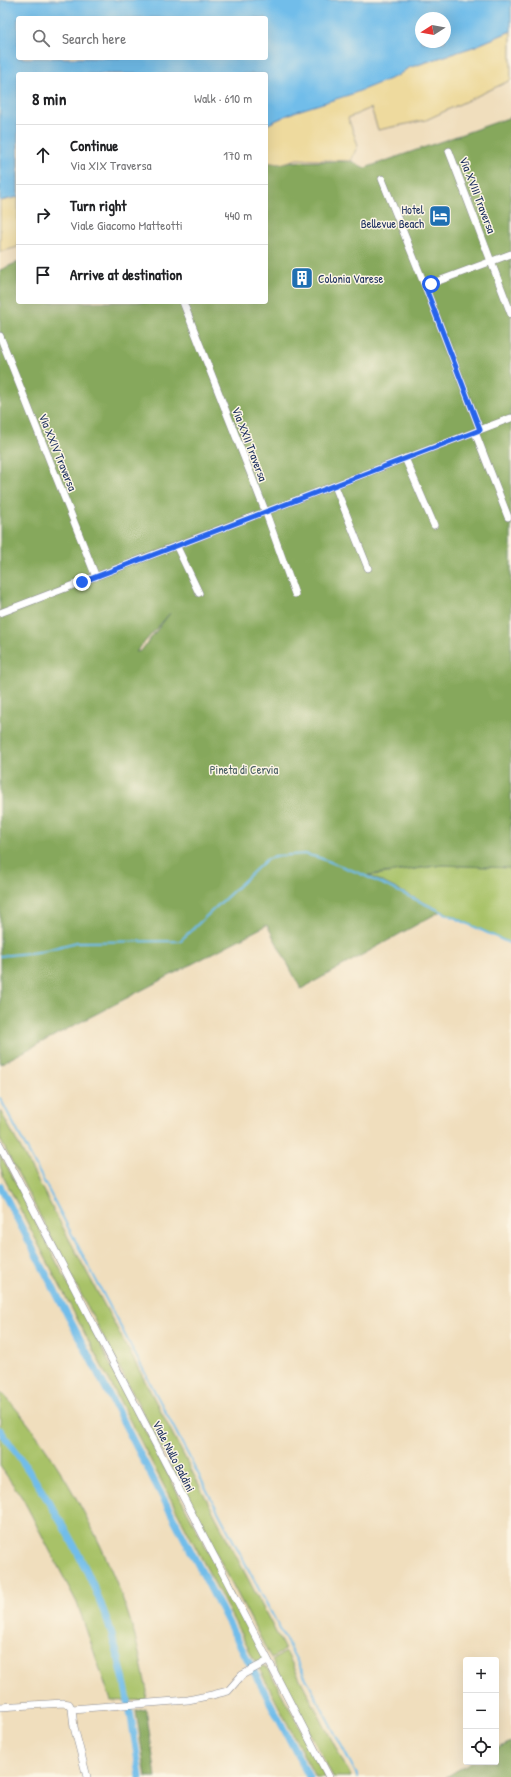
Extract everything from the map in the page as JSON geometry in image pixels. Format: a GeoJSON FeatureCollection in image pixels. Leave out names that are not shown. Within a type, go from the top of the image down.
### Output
{"type":"FeatureCollection","features":[{"type":"Feature","properties":{"kind":"street","name":"Via XVIII Traversa"},"geometry":{"type":"LineString","coordinates":[[449,151],[511,314]]}},
{"type":"Feature","properties":{"kind":"street"},"geometry":{"type":"LineString","coordinates":[[382,179],[425,286],[508,517]]}},
{"type":"Feature","properties":{"kind":"street"},"geometry":{"type":"LineString","coordinates":[[425,286],[511,254]]}},
{"type":"Feature","properties":{"kind":"street","name":"Via XXII Traversa"},"geometry":{"type":"LineString","coordinates":[[184,304],[266,513],[296,594]]}},
{"type":"Feature","properties":{"kind":"street","name":"Via XXIV Traversa"},"geometry":{"type":"LineString","coordinates":[[0,336],[96,577]]}},
{"type":"Feature","properties":{"kind":"street"},"geometry":{"type":"LineString","coordinates":[[0,613],[266,513],[511,418]]}},
{"type":"Feature","properties":{"kind":"street"},"geometry":{"type":"LineString","coordinates":[[406,458],[434,525]]}},
{"type":"Feature","properties":{"kind":"street"},"geometry":{"type":"LineString","coordinates":[[335,486],[368,568]]}},
{"type":"Feature","properties":{"kind":"street"},"geometry":{"type":"LineString","coordinates":[[177,546],[199,593]]}},
{"type":"Feature","properties":{"kind":"street","name":"Viale Nullo Baldini"},"geometry":{"type":"LineString","coordinates":[[0,1145],[265,1662],[329,1777]]}},
{"type":"Feature","properties":{"kind":"street"},"geometry":{"type":"LineString","coordinates":[[72,1709],[188,1700],[222,1693],[228,1690],[242,1675],[265,1662]]}},
{"type":"Feature","properties":{"kind":"street"},"geometry":{"type":"LineString","coordinates":[[0,1707],[63,1703],[68,1704],[72,1709],[74,1727],[88,1777]]}},
{"type":"Feature","properties":{"kind":"green space","name":"Pineta di Cervia"},"geometry":{"type":"Polygon","coordinates":[[[511,117],[511,868],[443,865],[368,875],[441,911],[301,989],[267,925],[0,1064],[0,270],[16,263],[16,304],[268,304],[268,162],[351,161],[365,168],[511,117]],[[170,613],[136,652],[141,651],[170,613]]]}},
{"type":"Feature","properties":{"kind":"green space"},"geometry":{"type":"Polygon","coordinates":[[[443,865],[511,868],[511,944],[368,876],[443,865]]]}},
{"type":"Feature","properties":{"kind":"green space"},"geometry":{"type":"Polygon","coordinates":[[[0,1110],[147,1385],[285,1650],[271,1658],[0,1139],[0,1110]]]}},
{"type":"Feature","properties":{"kind":"green space"},"geometry":{"type":"Polygon","coordinates":[[[0,1154],[263,1656],[261,1663],[257,1665],[4,1178],[0,1166],[0,1154]]]}},
{"type":"Feature","properties":{"kind":"green space"},"geometry":{"type":"Polygon","coordinates":[[[0,1391],[40,1440],[59,1469],[94,1532],[121,1594],[131,1623],[147,1691],[146,1700],[111,1701],[77,1603],[23,1499],[0,1466],[0,1391]]]}},
{"type":"Feature","properties":{"kind":"green space"},"geometry":{"type":"Polygon","coordinates":[[[286,1652],[351,1777],[333,1777],[272,1660],[286,1652]]]}},
{"type":"Feature","properties":{"kind":"green space"},"geometry":{"type":"Polygon","coordinates":[[[263,1666],[268,1668],[326,1777],[315,1777],[259,1668],[263,1666]]]}},
{"type":"Feature","properties":{"kind":"green space"},"geometry":{"type":"Polygon","coordinates":[[[146,1709],[156,1777],[146,1777],[136,1711],[146,1709]]]}},
{"type":"Feature","properties":{"kind":"green space"},"geometry":{"type":"Polygon","coordinates":[[[511,1742],[511,1777],[446,1777],[466,1765],[499,1765],[499,1748],[511,1742]]]}},
{"type":"Feature","properties":{"kind":"sand"},"geometry":{"type":"Polygon","coordinates":[[[511,31],[511,80],[426,120],[378,130],[371,108],[348,118],[358,145],[351,161],[297,159],[280,164],[268,162],[268,124],[294,112],[397,76],[408,68],[473,47],[511,31]]]}},
{"type":"Feature","properties":{"kind":"sand"},"geometry":{"type":"Polygon","coordinates":[[[16,197],[16,248],[0,252],[0,201],[16,197]]]}},
{"type":"Feature","properties":{"kind":"water"},"geometry":{"type":"Polygon","coordinates":[[[0,0],[511,0],[511,31],[473,47],[408,68],[397,76],[352,94],[294,112],[268,124],[268,72],[16,72],[16,197],[0,201],[0,0]]]}},
{"type":"Feature","properties":{"kind":"waterway"},"geometry":{"type":"LineString","coordinates":[[0,956],[38,952],[77,942],[180,941],[266,860],[275,856],[305,854],[320,858],[359,873],[511,944]]}},
{"type":"Feature","properties":{"kind":"waterway"},"geometry":{"type":"LineString","coordinates":[[0,1098],[358,1777]]}},
{"type":"Feature","properties":{"kind":"waterway"},"geometry":{"type":"LineString","coordinates":[[0,1186],[309,1777]]}},
{"type":"Feature","properties":{"kind":"waterway"},"geometry":{"type":"LineString","coordinates":[[0,1430],[32,1475],[61,1522],[75,1547],[98,1597],[114,1642],[124,1680],[140,1777]]}},
{"type":"Feature","properties":{"kind":"place","name":"Hotel Bellevue Beach"},"geometry":{"type":"Point","coordinates":[440,216]}},
{"type":"Feature","properties":{"kind":"place","name":"Colonia Varese"},"geometry":{"type":"Point","coordinates":[302,278]}},
{"type":"Feature","properties":{"kind":"route"},"geometry":{"type":"LineString","coordinates":[[82,582],[480,430],[425,286],[431,284]]}}]}
